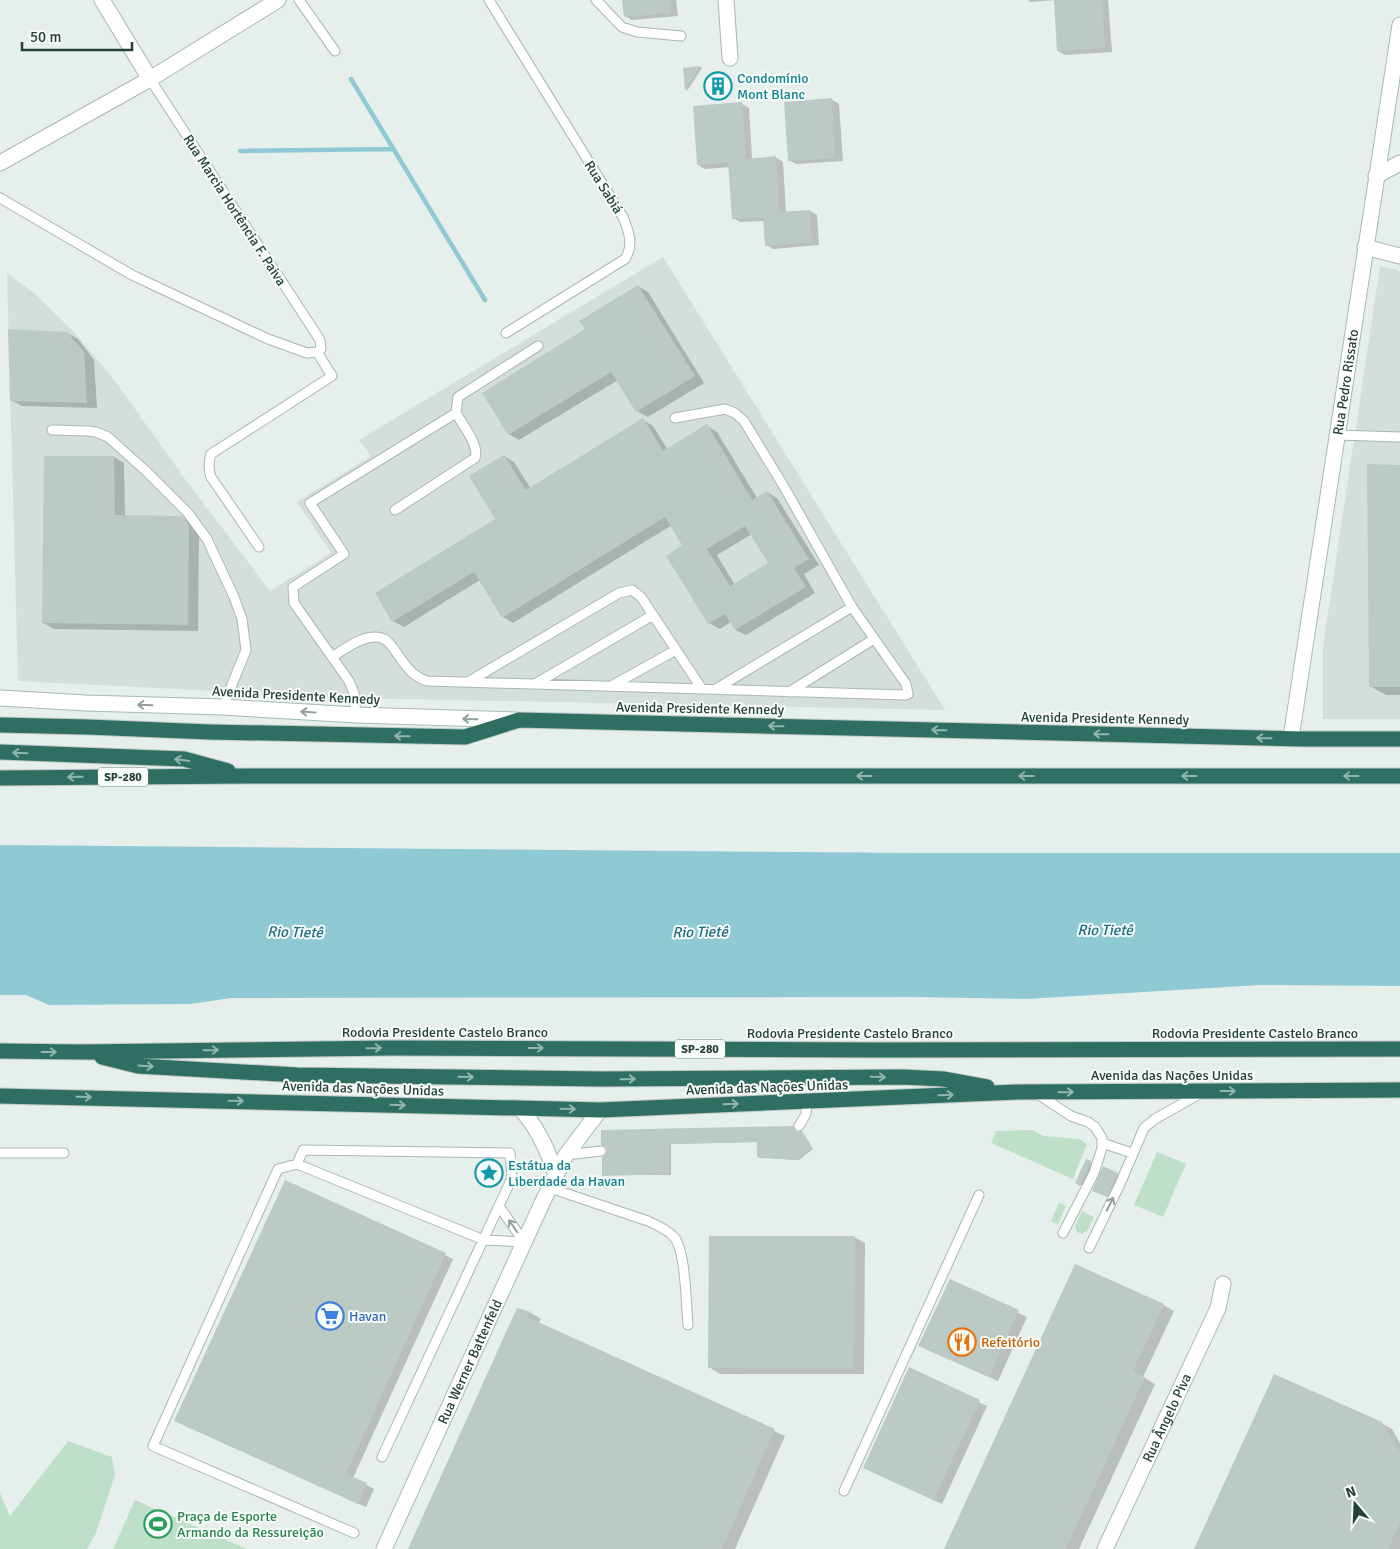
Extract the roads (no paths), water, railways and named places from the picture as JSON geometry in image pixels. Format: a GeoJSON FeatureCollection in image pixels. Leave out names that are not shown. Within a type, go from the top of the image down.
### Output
{"type":"FeatureCollection","features":[{"type":"Feature","properties":{"kind":"highway","name":"Avenida Presidente Kennedy"},"geometry":{"type":"LineString","coordinates":[[519,720],[1400,739]]}},
{"type":"Feature","properties":{"kind":"highway"},"geometry":{"type":"LineString","coordinates":[[0,726],[465,737],[519,720]]}},
{"type":"Feature","properties":{"kind":"highway"},"geometry":{"type":"LineString","coordinates":[[0,752],[184,759],[246,776]]}},
{"type":"Feature","properties":{"kind":"highway","name":"SP-280"},"geometry":{"type":"LineString","coordinates":[[0,778],[246,776],[1400,776]]}},
{"type":"Feature","properties":{"kind":"highway","name":"Rodovia Presidente Castelo Branco"},"geometry":{"type":"LineString","coordinates":[[0,1051],[81,1052],[392,1048],[876,1050],[1400,1049]]}},
{"type":"Feature","properties":{"kind":"highway"},"geometry":{"type":"LineString","coordinates":[[81,1052],[138,1066],[297,1075],[601,1079],[902,1077],[943,1079],[1017,1092]]}},
{"type":"Feature","properties":{"kind":"highway","name":"Avenida das Nações Unidas"},"geometry":{"type":"LineString","coordinates":[[0,1096],[600,1110],[1017,1092],[1400,1090]]}},
{"type":"Feature","properties":{"kind":"street"},"geometry":{"type":"LineString","coordinates":[[102,0],[150,79]]}},
{"type":"Feature","properties":{"kind":"street"},"geometry":{"type":"LineString","coordinates":[[0,163],[150,79],[278,0]]}},
{"type":"Feature","properties":{"kind":"street"},"geometry":{"type":"LineString","coordinates":[[726,0],[730,58]]}},
{"type":"Feature","properties":{"kind":"street","name":"Rua Pedro Rissato"},"geometry":{"type":"LineString","coordinates":[[1291,738],[1400,25]]}},
{"type":"Feature","properties":{"kind":"street"},"geometry":{"type":"LineString","coordinates":[[1376,176],[1400,163]]}},
{"type":"Feature","properties":{"kind":"street"},"geometry":{"type":"LineString","coordinates":[[1365,247],[1400,256]]}},
{"type":"Feature","properties":{"kind":"street","name":"Avenida Presidente Kennedy"},"geometry":{"type":"LineString","coordinates":[[0,698],[223,707],[356,715],[519,720]]}},
{"type":"Feature","properties":{"kind":"street"},"geometry":{"type":"LineString","coordinates":[[520,1108],[538,1131],[547,1149],[553,1182]]}},
{"type":"Feature","properties":{"kind":"street","name":"Rua Werner Battenfeld"},"geometry":{"type":"LineString","coordinates":[[384,1549],[524,1242],[566,1155],[600,1110]]}},
{"type":"Feature","properties":{"kind":"street","name":"Rua Ângelo Piva"},"geometry":{"type":"LineString","coordinates":[[1105,1549],[1218,1308],[1223,1284]]}},
{"type":"Feature","properties":{"kind":"lane"},"geometry":{"type":"LineString","coordinates":[[299,0],[334,51]]}},
{"type":"Feature","properties":{"kind":"lane","name":"Rua Sabiá"},"geometry":{"type":"LineString","coordinates":[[489,0],[623,217],[630,238],[629,252],[624,259],[506,333]]}},
{"type":"Feature","properties":{"kind":"lane"},"geometry":{"type":"LineString","coordinates":[[596,0],[622,27],[637,32],[681,36]]}},
{"type":"Feature","properties":{"kind":"lane","name":"Rua Marcia Hortência F. Paiva"},"geometry":{"type":"LineString","coordinates":[[150,79],[320,340],[321,349],[317,352]]}},
{"type":"Feature","properties":{"kind":"lane"},"geometry":{"type":"LineString","coordinates":[[0,198],[132,275],[268,340],[307,353],[317,352],[332,376],[211,454],[208,461],[211,478],[259,547]]}},
{"type":"Feature","properties":{"kind":"lane"},"geometry":{"type":"LineString","coordinates":[[395,510],[477,455],[474,444],[456,413],[458,398],[538,346]]}},
{"type":"Feature","properties":{"kind":"lane"},"geometry":{"type":"LineString","coordinates":[[332,657],[354,644],[377,637],[387,641],[412,674],[427,681],[905,696],[908,694],[906,684],[852,606],[744,421],[735,413],[725,409],[675,418]]}},
{"type":"Feature","properties":{"kind":"lane"},"geometry":{"type":"LineString","coordinates":[[356,715],[353,688],[296,608],[293,598],[292,587],[344,554],[310,503],[456,413]]}},
{"type":"Feature","properties":{"kind":"lane"},"geometry":{"type":"LineString","coordinates":[[52,430],[96,432],[108,437],[188,513],[207,539],[234,597],[242,619],[246,642],[246,650],[223,707]]}},
{"type":"Feature","properties":{"kind":"lane"},"geometry":{"type":"LineString","coordinates":[[1337,435],[1400,437]]}},
{"type":"Feature","properties":{"kind":"lane"},"geometry":{"type":"LineString","coordinates":[[468,682],[619,593],[632,590],[641,596],[702,689]]}},
{"type":"Feature","properties":{"kind":"lane"},"geometry":{"type":"LineString","coordinates":[[714,690],[852,606]]}},
{"type":"Feature","properties":{"kind":"lane"},"geometry":{"type":"LineString","coordinates":[[534,684],[653,615]]}},
{"type":"Feature","properties":{"kind":"lane"},"geometry":{"type":"LineString","coordinates":[[789,692],[874,639]]}},
{"type":"Feature","properties":{"kind":"lane"},"geometry":{"type":"LineString","coordinates":[[613,686],[676,650]]}},
{"type":"Feature","properties":{"kind":"lane"},"geometry":{"type":"LineString","coordinates":[[1088,1248],[1120,1184],[1141,1131],[1147,1124],[1205,1091]]}},
{"type":"Feature","properties":{"kind":"lane"},"geometry":{"type":"LineString","coordinates":[[1034,1092],[1072,1116],[1088,1122],[1095,1127],[1102,1138],[1094,1173],[1063,1233]]}},
{"type":"Feature","properties":{"kind":"lane"},"geometry":{"type":"LineString","coordinates":[[799,1126],[806,1114],[807,1101]]}},
{"type":"Feature","properties":{"kind":"lane"},"geometry":{"type":"LineString","coordinates":[[1102,1143],[1132,1153]]}},
{"type":"Feature","properties":{"kind":"lane"},"geometry":{"type":"LineString","coordinates":[[297,1164],[303,1150],[510,1153],[512,1178],[382,1457]]}},
{"type":"Feature","properties":{"kind":"lane"},"geometry":{"type":"LineString","coordinates":[[566,1155],[602,1151]]}},
{"type":"Feature","properties":{"kind":"lane"},"geometry":{"type":"LineString","coordinates":[[0,1153],[64,1153]]}},
{"type":"Feature","properties":{"kind":"lane"},"geometry":{"type":"LineString","coordinates":[[354,1532],[153,1446],[278,1169],[297,1164],[484,1240],[524,1242]]}},
{"type":"Feature","properties":{"kind":"lane"},"geometry":{"type":"LineString","coordinates":[[553,1182],[648,1221],[663,1228],[674,1238],[681,1250],[688,1325]]}},
{"type":"Feature","properties":{"kind":"lane"},"geometry":{"type":"LineString","coordinates":[[844,1491],[978,1194]]}},
{"type":"Feature","properties":{"kind":"lane"},"geometry":{"type":"LineString","coordinates":[[499,1206],[524,1242]]}},
{"type":"Feature","properties":{"kind":"water","name":"Rio Tietê"},"geometry":{"type":"Polygon","coordinates":[[[0,845],[914,853],[1400,853],[1400,986],[1261,985],[1026,999],[911,997],[231,998],[191,1004],[49,1005],[26,995],[0,995],[0,845]]]}},
{"type":"Feature","properties":{"kind":"waterway"},"geometry":{"type":"LineString","coordinates":[[351,79],[485,300]]}},
{"type":"Feature","properties":{"kind":"waterway"},"geometry":{"type":"LineString","coordinates":[[240,151],[393,149]]}},
{"type":"Feature","properties":{"kind":"place","name":"Condomínio Mont Blanc"},"geometry":{"type":"Point","coordinates":[718,86]}},
{"type":"Feature","properties":{"kind":"place","name":"Estátua da Liberdade da Havan"},"geometry":{"type":"Point","coordinates":[489,1173]}},
{"type":"Feature","properties":{"kind":"place","name":"Havan"},"geometry":{"type":"Point","coordinates":[330,1316]}},
{"type":"Feature","properties":{"kind":"place","name":"Refeitório"},"geometry":{"type":"Point","coordinates":[962,1342]}},
{"type":"Feature","properties":{"kind":"place","name":"Praça de Esporte Armando da Ressureição"},"geometry":{"type":"Point","coordinates":[158,1524]}}]}
